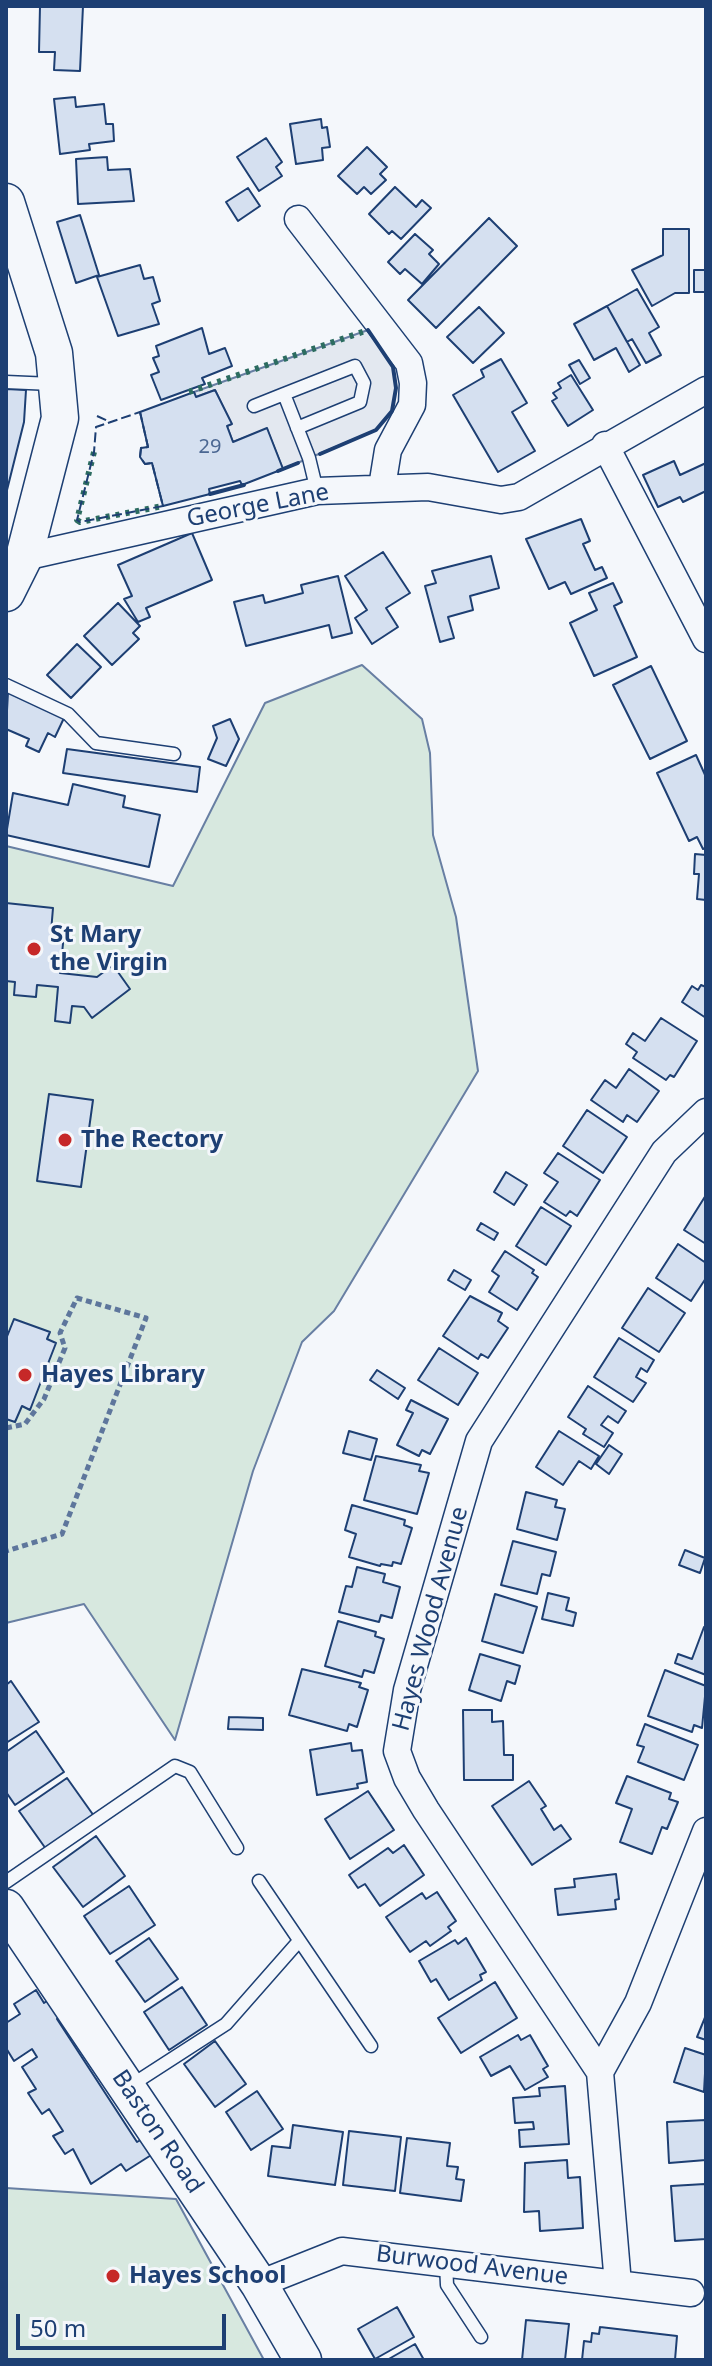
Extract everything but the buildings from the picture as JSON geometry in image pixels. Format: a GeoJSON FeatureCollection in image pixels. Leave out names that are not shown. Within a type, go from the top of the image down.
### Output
{"type":"FeatureCollection","features":[{"type":"Feature","properties":{"kind":"main road"},"geometry":{"type":"LineString","coordinates":[[6,202],[41,308],[59,384],[60,418],[24,557],[6,593]]}},
{"type":"Feature","properties":{"kind":"main road","name":"Baston Road"},"geometry":{"type":"LineString","coordinates":[[6,1908],[259,2284],[303,2360]]}},
{"type":"Feature","properties":{"kind":"street"},"geometry":{"type":"LineString","coordinates":[[298,219],[409,363],[413,383],[412,405],[388,450],[382,487]]}},
{"type":"Feature","properties":{"kind":"street","name":"George Lane"},"geometry":{"type":"LineString","coordinates":[[24,557],[317,491],[428,487],[501,500],[519,497],[605,445],[706,390]]}},
{"type":"Feature","properties":{"kind":"street"},"geometry":{"type":"LineString","coordinates":[[605,445],[706,639]]}},
{"type":"Feature","properties":{"kind":"street","name":"Hayes Wood Avenue"},"geometry":{"type":"LineString","coordinates":[[618,2284],[600,2072],[426,1810],[407,1778],[397,1751],[407,1690],[479,1441],[664,1152],[706,1112]]}},
{"type":"Feature","properties":{"kind":"street"},"geometry":{"type":"LineString","coordinates":[[600,2072],[638,2003],[706,1831]]}},
{"type":"Feature","properties":{"kind":"street","name":"Burwood Avenue"},"geometry":{"type":"LineString","coordinates":[[259,2284],[342,2251],[691,2293]]}},
{"type":"Feature","properties":{"kind":"lane"},"geometry":{"type":"LineString","coordinates":[[254,406],[355,366],[364,383],[360,402],[297,428]]}},
{"type":"Feature","properties":{"kind":"lane"},"geometry":{"type":"LineString","coordinates":[[6,382],[59,384]]}},
{"type":"Feature","properties":{"kind":"lane"},"geometry":{"type":"LineString","coordinates":[[284,394],[317,491]]}},
{"type":"Feature","properties":{"kind":"lane"},"geometry":{"type":"LineString","coordinates":[[6,685],[68,714],[96,743],[174,754]]}},
{"type":"Feature","properties":{"kind":"lane"},"geometry":{"type":"LineString","coordinates":[[6,1882],[175,1766],[190,1772],[237,1848]]}},
{"type":"Feature","properties":{"kind":"lane"},"geometry":{"type":"LineString","coordinates":[[259,1881],[371,2046]]}},
{"type":"Feature","properties":{"kind":"lane"},"geometry":{"type":"LineString","coordinates":[[127,2088],[226,2024],[299,1941]]}},
{"type":"Feature","properties":{"kind":"lane"},"geometry":{"type":"LineString","coordinates":[[446,2263],[447,2285],[481,2337]]}},
{"type":"Feature","properties":{"kind":"path"},"geometry":{"type":"LineString","coordinates":[[6,1428],[25,1424],[44,1399],[65,1348],[60,1333],[77,1298],[146,1318],[62,1534],[6,1551]]}},
{"type":"Feature","properties":{"kind":"shaded area"},"geometry":{"type":"Polygon","coordinates":[[[368,330],[393,367],[396,388],[392,411],[376,430],[283,469],[267,429],[233,442],[227,426],[231,424],[215,390],[196,397],[194,392],[368,330]]]}},
{"type":"Feature","properties":{"kind":"shaded area"},"geometry":{"type":"Polygon","coordinates":[[[362,665],[422,719],[430,753],[433,835],[456,917],[478,1071],[334,1311],[302,1342],[253,1471],[175,1740],[84,1604],[6,1623],[6,846],[173,886],[265,703],[362,665]]]}},
{"type":"Feature","properties":{"kind":"shaded area","name":"Hayes School"},"geometry":{"type":"Polygon","coordinates":[[[6,2188],[176,2199],[264,2360],[6,2360],[6,2188]]]}},
{"type":"Feature","properties":{"kind":"hedge"},"geometry":{"type":"LineString","coordinates":[[189,392],[368,330]]}},
{"type":"Feature","properties":{"kind":"hedge"},"geometry":{"type":"LineString","coordinates":[[94,452],[77,520],[80,522],[163,506]]}},
{"type":"Feature","properties":{"kind":"fence"},"geometry":{"type":"LineString","coordinates":[[140,412],[148,447],[141,448],[140,457],[145,464],[152,463],[163,506],[80,522],[77,520],[94,452],[96,427],[140,412]]}},
{"type":"Feature","properties":{"kind":"fence"},"geometry":{"type":"LineString","coordinates":[[97,416],[110,422]]}},
{"type":"Feature","properties":{"kind":"wall"},"geometry":{"type":"LineString","coordinates":[[320,454],[376,430],[392,411],[396,388],[393,367],[368,330]]}},
{"type":"Feature","properties":{"kind":"wall"},"geometry":{"type":"LineString","coordinates":[[278,471],[298,463]]}},
{"type":"Feature","properties":{"kind":"wall"},"geometry":{"type":"LineString","coordinates":[[210,494],[244,485]]}},
{"type":"Feature","properties":{"kind":"place","name":"St Mary the Virgin"},"geometry":{"type":"Point","coordinates":[34,949]}},
{"type":"Feature","properties":{"kind":"place","name":"The Rectory"},"geometry":{"type":"Point","coordinates":[65,1140]}},
{"type":"Feature","properties":{"kind":"place","name":"Hayes Library"},"geometry":{"type":"Point","coordinates":[25,1375]}},
{"type":"Feature","properties":{"kind":"place","name":"Hayes School"},"geometry":{"type":"Point","coordinates":[113,2276]}}]}
